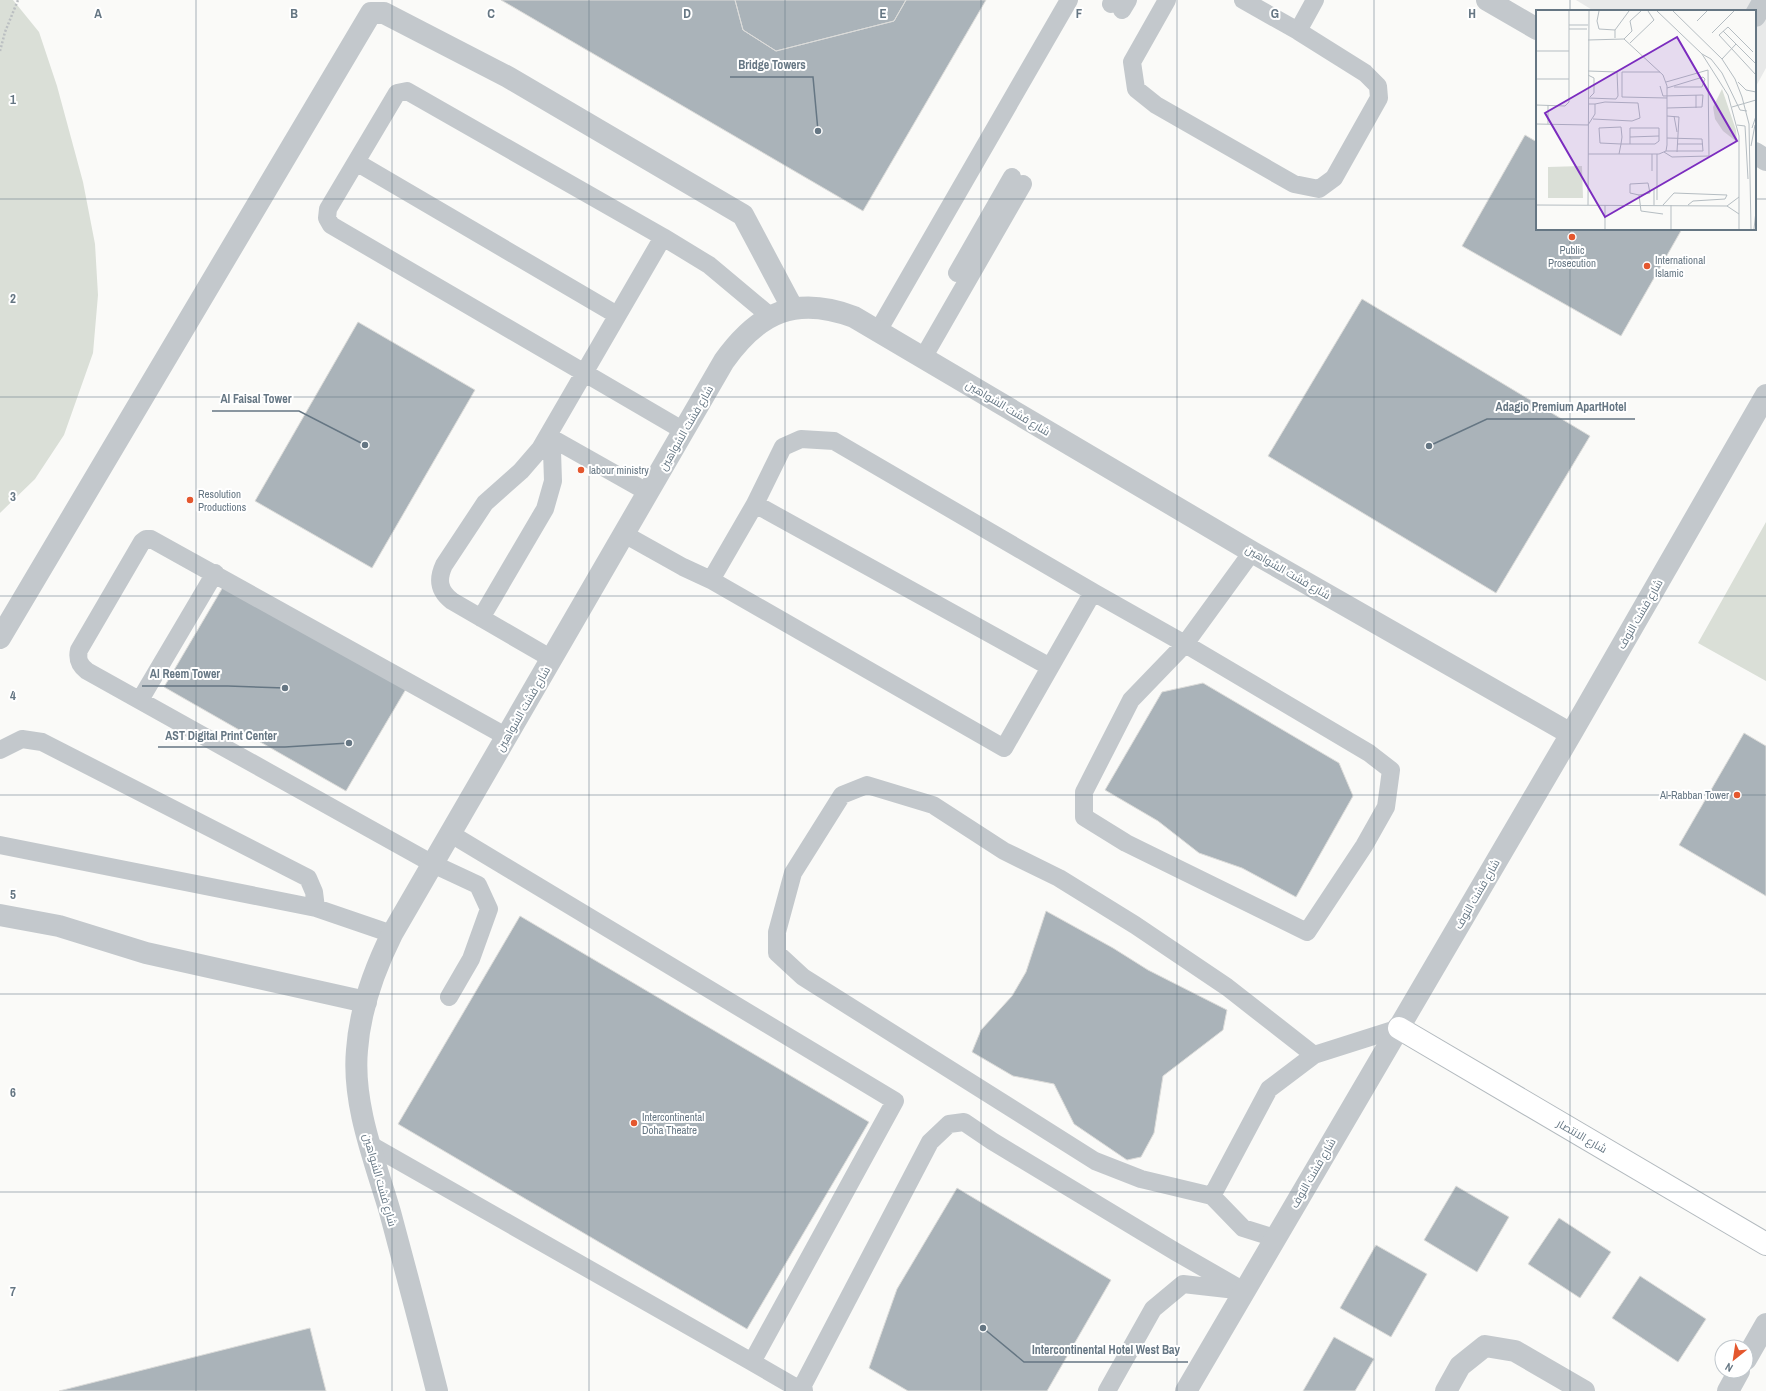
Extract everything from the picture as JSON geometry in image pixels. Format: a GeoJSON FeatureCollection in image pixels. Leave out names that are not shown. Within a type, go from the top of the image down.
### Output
{"type":"FeatureCollection","features":[{"type":"Feature","properties":{"kind":"street"},"geometry":{"type":"LineString","coordinates":[[1487,0],[1536,28]]}},
{"type":"Feature","properties":{"kind":"street"},"geometry":{"type":"LineString","coordinates":[[1756,14],[1764,0]]}},
{"type":"Feature","properties":{"kind":"street"},"geometry":{"type":"LineString","coordinates":[[0,638],[138,402],[268,189],[371,13],[384,13],[508,77],[743,215],[794,309]]}},
{"type":"Feature","properties":{"kind":"street"},"geometry":{"type":"LineString","coordinates":[[1756,154],[1766,160]]}},
{"type":"Feature","properties":{"kind":"street","name":"شارع فشت الشواهين"},"geometry":{"type":"LineString","coordinates":[[438,1391],[389,1211],[369,1144],[358,1086],[357,1050],[366,1002],[378,962],[392,934],[649,493],[724,361],[739,341],[753,328],[770,316],[794,309],[837,311],[854,318],[1252,552],[1571,734]]}},
{"type":"Feature","properties":{"kind":"street","name":"شارع فشت النوف"},"geometry":{"type":"LineString","coordinates":[[1186,1391],[1571,734],[1766,395]]}},
{"type":"Feature","properties":{"kind":"street"},"geometry":{"type":"LineString","coordinates":[[0,915],[59,926],[146,953],[366,1002]]}},
{"type":"Feature","properties":{"kind":"street","name":"شارع الانتصار"},"geometry":{"type":"LineString","coordinates":[[1399,1028],[1766,1244]]}},
{"type":"Feature","properties":{"kind":"street"},"geometry":{"type":"LineString","coordinates":[[1754,1345],[1766,1324]]}},
{"type":"Feature","properties":{"kind":"street"},"geometry":{"type":"LineString","coordinates":[[1446,1391],[1460,1366],[1485,1346],[1515,1351],[1584,1391]]}},
{"type":"Feature","properties":{"kind":"street"},"geometry":{"type":"LineString","coordinates":[[1728,1391],[1735,1379]]}},
{"type":"Feature","properties":{"kind":"lane"},"geometry":{"type":"LineString","coordinates":[[878,331],[1069,0]]}},
{"type":"Feature","properties":{"kind":"lane"},"geometry":{"type":"LineString","coordinates":[[1166,0],[1132,62],[1136,89],[1156,105],[1294,184],[1319,189],[1334,178],[1379,98],[1378,86],[1365,73],[1298,31],[1243,0]]}},
{"type":"Feature","properties":{"kind":"lane"},"geometry":{"type":"LineString","coordinates":[[1298,31],[1315,0]]}},
{"type":"Feature","properties":{"kind":"lane"},"geometry":{"type":"LineString","coordinates":[[684,431],[331,225],[327,218],[328,210],[397,93],[407,91],[663,237],[709,265],[770,316]]}},
{"type":"Feature","properties":{"kind":"lane"},"geometry":{"type":"LineString","coordinates":[[356,162],[617,315]]}},
{"type":"Feature","properties":{"kind":"lane"},"geometry":{"type":"LineString","coordinates":[[918,355],[1017,180]]}},
{"type":"Feature","properties":{"kind":"lane"},"geometry":{"type":"LineString","coordinates":[[552,659],[481,618],[444,594],[440,585],[440,575],[444,565],[485,503],[531,461],[548,436],[663,237]]}},
{"type":"Feature","properties":{"kind":"lane"},"geometry":{"type":"LineString","coordinates":[[548,436],[649,493]]}},
{"type":"Feature","properties":{"kind":"lane"},"geometry":{"type":"LineString","coordinates":[[481,618],[545,509],[553,480],[552,450],[548,436]]}},
{"type":"Feature","properties":{"kind":"lane"},"geometry":{"type":"LineString","coordinates":[[711,580],[755,504],[783,447],[801,439],[834,441],[1185,644],[1369,753],[1391,770],[1386,806],[1364,846],[1307,932],[1126,843],[1084,817],[1084,792],[1130,700],[1185,644],[1252,552]]}},
{"type":"Feature","properties":{"kind":"lane"},"geometry":{"type":"LineString","coordinates":[[755,504],[1050,667]]}},
{"type":"Feature","properties":{"kind":"lane"},"geometry":{"type":"LineString","coordinates":[[624,534],[683,568],[711,580],[1004,748],[1093,592]]}},
{"type":"Feature","properties":{"kind":"lane"},"geometry":{"type":"LineString","coordinates":[[449,997],[471,959],[489,909],[478,885],[433,864],[82,667],[78,656],[79,650],[142,542],[146,539],[156,540],[507,737]]}},
{"type":"Feature","properties":{"kind":"lane"},"geometry":{"type":"LineString","coordinates":[[140,700],[214,573]]}},
{"type":"Feature","properties":{"kind":"lane"},"geometry":{"type":"LineString","coordinates":[[0,750],[22,739],[42,742],[308,878],[314,892],[316,908]]}},
{"type":"Feature","properties":{"kind":"lane"},"geometry":{"type":"LineString","coordinates":[[1275,1238],[1243,1228],[1212,1196],[1141,1179],[1095,1161],[803,977],[778,953],[777,932],[793,873],[842,795],[867,785],[933,805],[1004,851],[1059,878],[1135,924],[1227,987],[1314,1055]]}},
{"type":"Feature","properties":{"kind":"lane"},"geometry":{"type":"LineString","coordinates":[[451,834],[895,1102],[752,1362]]}},
{"type":"Feature","properties":{"kind":"lane"},"geometry":{"type":"LineString","coordinates":[[0,844],[316,908],[392,934]]}},
{"type":"Feature","properties":{"kind":"lane"},"geometry":{"type":"LineString","coordinates":[[1212,1196],[1269,1089],[1314,1055],[1399,1028]]}},
{"type":"Feature","properties":{"kind":"lane"},"geometry":{"type":"LineString","coordinates":[[369,1144],[803,1391],[803,1385],[930,1142],[949,1124],[964,1122],[992,1141],[1142,1232],[1244,1291]]}},
{"type":"Feature","properties":{"kind":"lane"},"geometry":{"type":"LineString","coordinates":[[1107,1391],[1153,1309],[1183,1284],[1244,1291]]}},
{"type":"Feature","properties":{"kind":"path"},"geometry":{"type":"LineString","coordinates":[[0,51],[5,32],[18,0]]}},
{"type":"Feature","properties":{"kind":"shaded area"},"geometry":{"type":"Polygon","coordinates":[[[0,0],[13,0],[39,32],[57,86],[83,182],[95,244],[98,295],[93,353],[64,435],[35,479],[0,513],[0,0]]]}},
{"type":"Feature","properties":{"kind":"shaded area"},"geometry":{"type":"Polygon","coordinates":[[[1576,0],[1766,0],[1766,68],[1756,86],[1756,10],[1592,10],[1576,0]]]}},
{"type":"Feature","properties":{"kind":"shaded area"},"geometry":{"type":"Polygon","coordinates":[[[1766,522],[1766,681],[1698,643],[1766,522]]]}},
{"type":"Feature","properties":{"kind":"building"},"geometry":{"type":"Polygon","coordinates":[[[501,0],[735,0],[743,30],[776,51],[894,21],[906,0],[986,0],[863,211],[501,0]]]}},
{"type":"Feature","properties":{"kind":"building"},"geometry":{"type":"Polygon","coordinates":[[[735,0],[906,0],[894,21],[776,51],[743,30],[735,0]]]}},
{"type":"Feature","properties":{"kind":"building","name":"Public Prosecution"},"geometry":{"type":"Polygon","coordinates":[[[1525,135],[1536,141],[1536,230],[1681,230],[1621,336],[1462,246],[1525,135]]]}},
{"type":"Feature","properties":{"kind":"building"},"geometry":{"type":"Polygon","coordinates":[[[1362,299],[1590,436],[1496,593],[1268,456],[1362,299]]]}},
{"type":"Feature","properties":{"kind":"building"},"geometry":{"type":"Polygon","coordinates":[[[358,322],[475,390],[372,568],[255,501],[358,322]]]}},
{"type":"Feature","properties":{"kind":"building"},"geometry":{"type":"Polygon","coordinates":[[[223,587],[406,689],[346,791],[164,687],[223,587]]]}},
{"type":"Feature","properties":{"kind":"building"},"geometry":{"type":"Polygon","coordinates":[[[1203,683],[1339,763],[1353,796],[1296,897],[1242,868],[1199,853],[1158,821],[1105,790],[1162,692],[1203,683]]]}},
{"type":"Feature","properties":{"kind":"building","name":"Al-Rabban Tower"},"geometry":{"type":"Polygon","coordinates":[[[1744,733],[1766,746],[1766,896],[1679,845],[1744,733]]]}},
{"type":"Feature","properties":{"kind":"building"},"geometry":{"type":"Polygon","coordinates":[[[1046,911],[1113,948],[1148,970],[1227,1010],[1223,1030],[1163,1076],[1154,1133],[1141,1157],[1127,1160],[1074,1124],[1054,1084],[1013,1076],[972,1052],[981,1030],[1012,996],[1026,972],[1046,911]]]}},
{"type":"Feature","properties":{"kind":"building","name":"Intercontinental Doha Theatre"},"geometry":{"type":"Polygon","coordinates":[[[520,916],[869,1122],[747,1329],[398,1124],[520,916]]]}},
{"type":"Feature","properties":{"kind":"building"},"geometry":{"type":"Polygon","coordinates":[[[1456,1186],[1509,1217],[1477,1272],[1424,1240],[1456,1186]]]}},
{"type":"Feature","properties":{"kind":"building"},"geometry":{"type":"Polygon","coordinates":[[[957,1188],[1111,1280],[1047,1391],[908,1391],[869,1368],[897,1289],[957,1188]]]}},
{"type":"Feature","properties":{"kind":"building"},"geometry":{"type":"Polygon","coordinates":[[[1559,1218],[1611,1252],[1580,1298],[1528,1264],[1559,1218]]]}},
{"type":"Feature","properties":{"kind":"building"},"geometry":{"type":"Polygon","coordinates":[[[1376,1245],[1427,1274],[1391,1337],[1340,1308],[1376,1245]]]}},
{"type":"Feature","properties":{"kind":"building"},"geometry":{"type":"Polygon","coordinates":[[[1640,1276],[1706,1319],[1678,1362],[1612,1318],[1640,1276]]]}},
{"type":"Feature","properties":{"kind":"building"},"geometry":{"type":"Polygon","coordinates":[[[310,1328],[326,1391],[59,1391],[310,1328]]]}},
{"type":"Feature","properties":{"kind":"building"},"geometry":{"type":"Polygon","coordinates":[[[1334,1337],[1374,1359],[1355,1391],[1303,1391],[1334,1337]]]}},
{"type":"Feature","properties":{"kind":"place","name":"Bridge Towers"},"geometry":{"type":"Point","coordinates":[818,131]}},
{"type":"Feature","properties":{"kind":"place","name":"Public Prosecution"},"geometry":{"type":"Point","coordinates":[1572,237]}},
{"type":"Feature","properties":{"kind":"place","name":"International Islamic"},"geometry":{"type":"Point","coordinates":[1647,266]}},
{"type":"Feature","properties":{"kind":"place","name":"Al Faisal Tower"},"geometry":{"type":"Point","coordinates":[365,445]}},
{"type":"Feature","properties":{"kind":"place","name":"Adagio Premium ApartHotel"},"geometry":{"type":"Point","coordinates":[1429,446]}},
{"type":"Feature","properties":{"kind":"place","name":"labour ministry"},"geometry":{"type":"Point","coordinates":[581,470]}},
{"type":"Feature","properties":{"kind":"place","name":"Resolution Productions"},"geometry":{"type":"Point","coordinates":[190,500]}},
{"type":"Feature","properties":{"kind":"place","name":"Al Reem Tower"},"geometry":{"type":"Point","coordinates":[285,688]}},
{"type":"Feature","properties":{"kind":"place","name":"AST Digital Print Center"},"geometry":{"type":"Point","coordinates":[349,743]}},
{"type":"Feature","properties":{"kind":"place","name":"Al-Rabban Tower"},"geometry":{"type":"Point","coordinates":[1737,795]}},
{"type":"Feature","properties":{"kind":"place","name":"Intercontinental Doha Theatre"},"geometry":{"type":"Point","coordinates":[634,1123]}},
{"type":"Feature","properties":{"kind":"place","name":"Intercontinental Hotel West Bay"},"geometry":{"type":"Point","coordinates":[983,1328]}}]}
